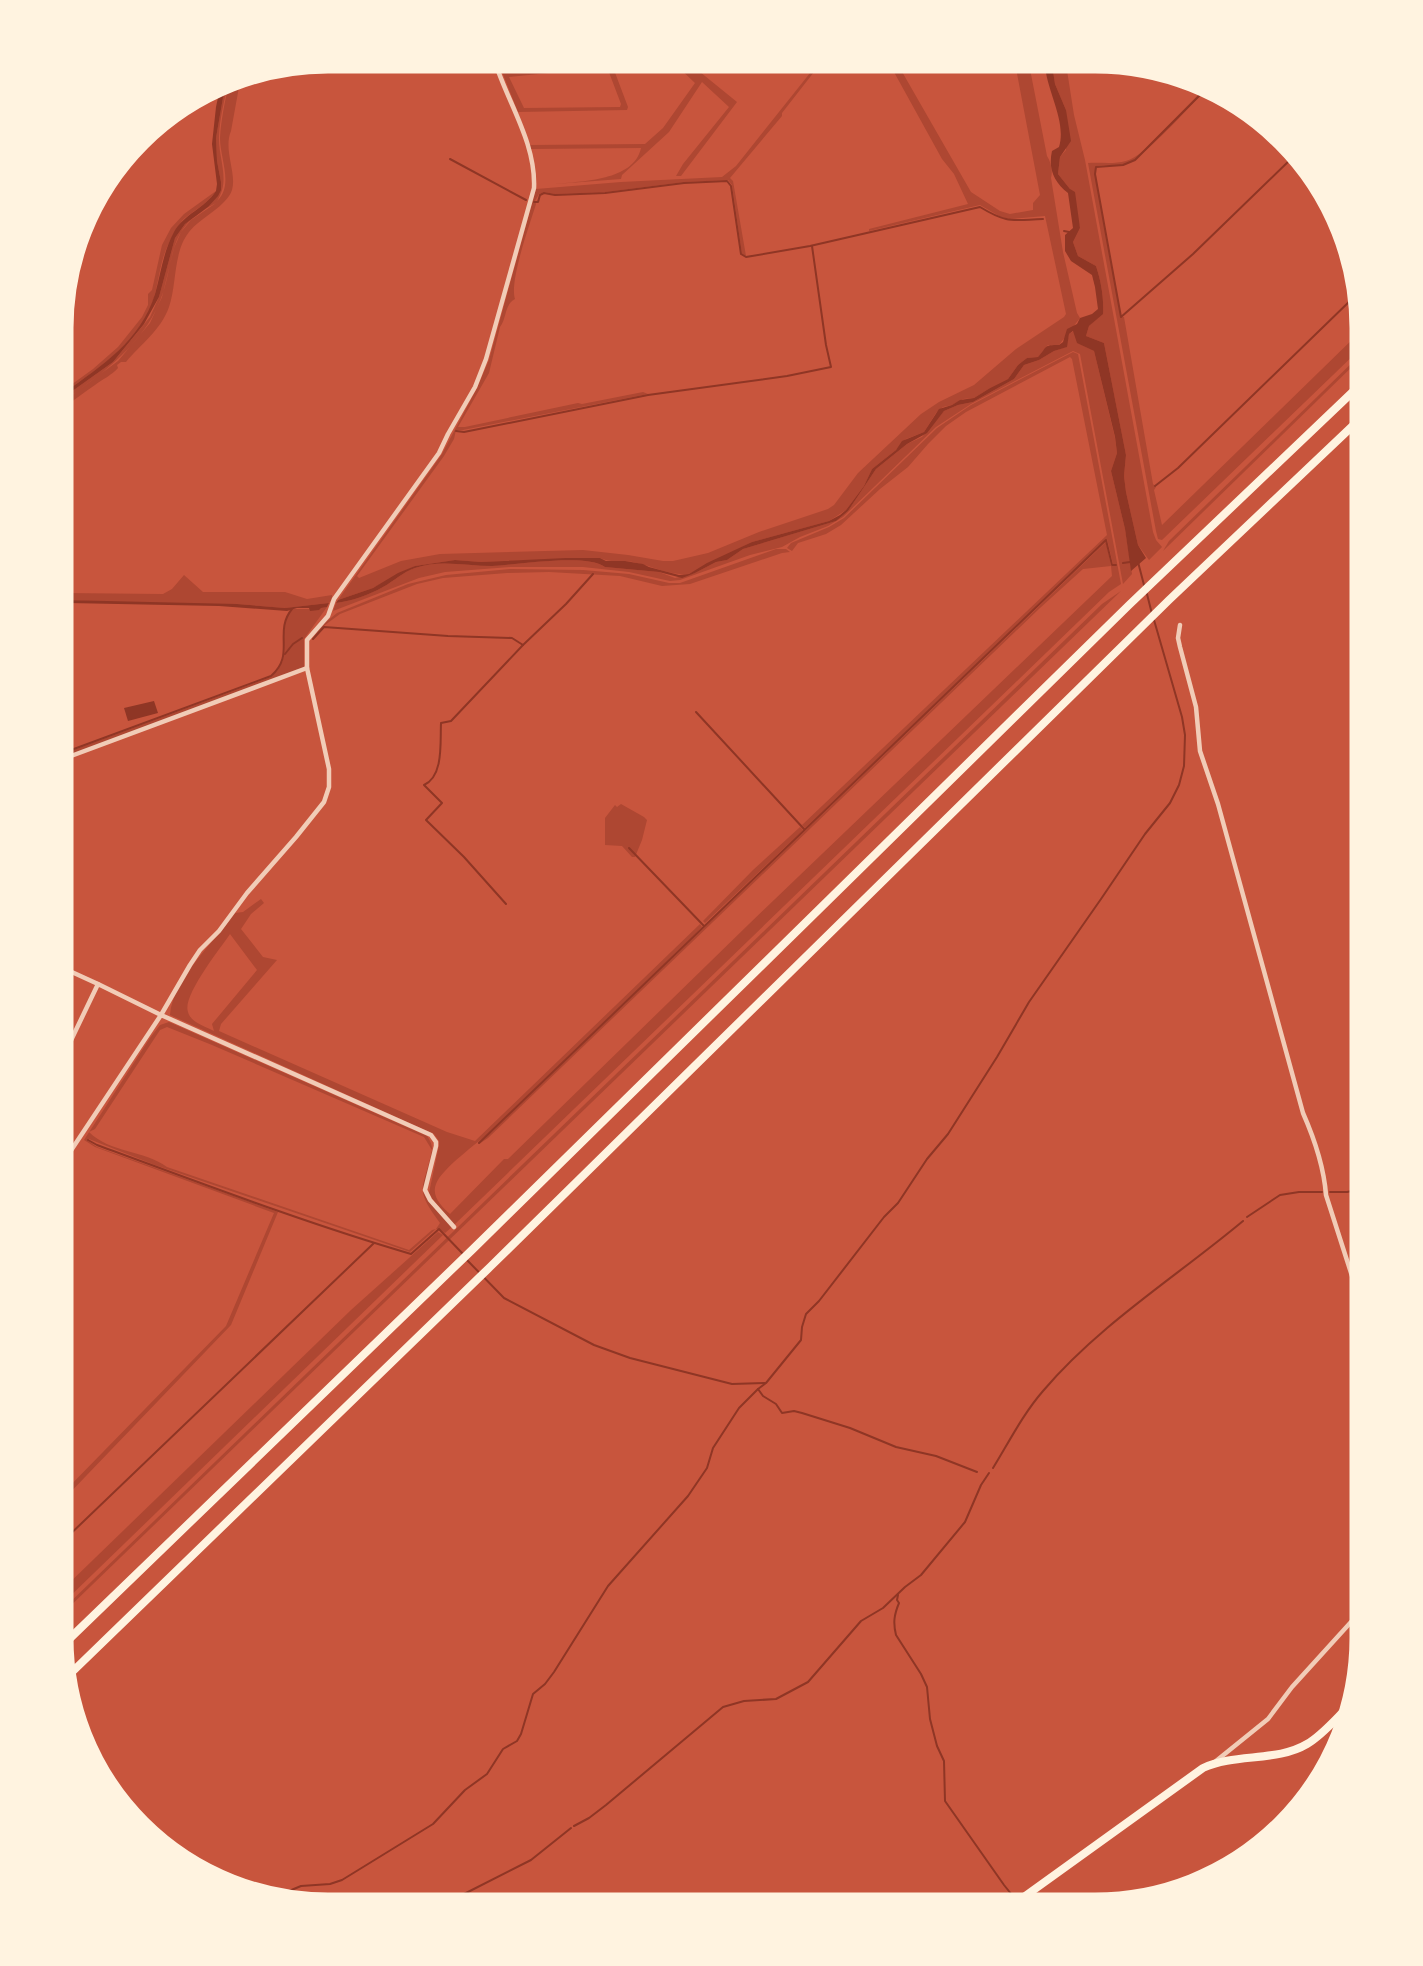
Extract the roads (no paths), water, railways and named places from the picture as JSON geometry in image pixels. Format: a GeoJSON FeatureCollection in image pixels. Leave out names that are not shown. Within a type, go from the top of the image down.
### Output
{"type":"FeatureCollection","features":[{"type":"Feature","properties":{"kind":"highway"},"geometry":{"type":"LineString","coordinates":[[72,1636],[457,1265],[1128,605],[1351,393]]}},
{"type":"Feature","properties":{"kind":"highway"},"geometry":{"type":"LineString","coordinates":[[74,1670],[474,1283],[1169,600],[1351,427]]}},
{"type":"Feature","properties":{"kind":"main road"},"geometry":{"type":"LineString","coordinates":[[1028,1894],[1203,1768],[1215,1762],[1297,1748],[1316,1737],[1338,1716]]}},
{"type":"Feature","properties":{"kind":"street"},"geometry":{"type":"LineString","coordinates":[[72,1149],[161,1015],[200,950],[219,932],[247,893],[324,802],[329,787],[328,769],[308,668],[307,640],[328,616],[334,599],[439,453],[475,387],[486,359],[534,188],[531,158],[499,72]]}},
{"type":"Feature","properties":{"kind":"street"},"geometry":{"type":"LineString","coordinates":[[1180,625],[1178,638],[1196,707],[1200,751],[1218,804],[1303,1113],[1325,1183],[1326,1195],[1351,1273]]}},
{"type":"Feature","properties":{"kind":"street"},"geometry":{"type":"LineString","coordinates":[[72,756],[308,668]]}},
{"type":"Feature","properties":{"kind":"street"},"geometry":{"type":"LineString","coordinates":[[72,972],[161,1015],[431,1136],[436,1146],[425,1190],[430,1200],[454,1227]]}},
{"type":"Feature","properties":{"kind":"street"},"geometry":{"type":"LineString","coordinates":[[72,1038],[98,984]]}},
{"type":"Feature","properties":{"kind":"street"},"geometry":{"type":"LineString","coordinates":[[1215,1762],[1268,1719],[1292,1687],[1351,1622]]}},
{"type":"Feature","properties":{"kind":"waterway"},"geometry":{"type":"LineString","coordinates":[[1200,94],[1135,160],[1123,165],[1096,167],[1095,174],[1121,317],[1193,254],[1289,161]]}},
{"type":"Feature","properties":{"kind":"waterway"},"geometry":{"type":"LineString","coordinates":[[450,159],[526,200]]}},
{"type":"Feature","properties":{"kind":"waterway"},"geometry":{"type":"LineString","coordinates":[[534,202],[538,202],[540,195],[544,193],[555,195],[605,193],[684,183],[727,181],[731,186],[741,254],[746,257],[810,246],[980,207],[1004,219],[1043,219]]}},
{"type":"Feature","properties":{"kind":"waterway"},"geometry":{"type":"LineString","coordinates":[[1064,231],[1069,232]]}},
{"type":"Feature","properties":{"kind":"waterway"},"geometry":{"type":"LineString","coordinates":[[456,431],[464,432],[648,395],[787,376],[831,367],[812,246]]}},
{"type":"Feature","properties":{"kind":"waterway"},"geometry":{"type":"LineString","coordinates":[[1155,486],[1178,468],[1349,301]]}},
{"type":"Feature","properties":{"kind":"waterway"},"geometry":{"type":"LineString","coordinates":[[479,1143],[1106,540],[1112,565],[1116,565]]}},
{"type":"Feature","properties":{"kind":"waterway"},"geometry":{"type":"LineString","coordinates":[[1123,563],[1130,562]]}},
{"type":"Feature","properties":{"kind":"waterway"},"geometry":{"type":"LineString","coordinates":[[1138,562],[1144,585]]}},
{"type":"Feature","properties":{"kind":"waterway"},"geometry":{"type":"LineString","coordinates":[[313,639],[324,627],[512,638],[523,645],[566,604],[593,574]]}},
{"type":"Feature","properties":{"kind":"waterway"},"geometry":{"type":"LineString","coordinates":[[1147,594],[1152,614]]}},
{"type":"Feature","properties":{"kind":"waterway"},"geometry":{"type":"LineString","coordinates":[[72,750],[271,676],[282,660],[284,626],[292,609]]}},
{"type":"Feature","properties":{"kind":"waterway"},"geometry":{"type":"LineString","coordinates":[[289,1891],[301,1886],[330,1884],[342,1880],[433,1824],[465,1790],[487,1774],[503,1749],[517,1741],[533,1694],[554,1672],[608,1586],[688,1496],[707,1468],[713,1448],[739,1408],[766,1383],[801,1340],[806,1314],[819,1301],[884,1217],[898,1203],[927,1159],[948,1134],[1029,1002],[1145,834],[1170,803],[1179,785],[1184,766],[1185,735],[1154,620]]}},
{"type":"Feature","properties":{"kind":"waterway"},"geometry":{"type":"LineString","coordinates":[[285,654],[302,638]]}},
{"type":"Feature","properties":{"kind":"waterway"},"geometry":{"type":"LineString","coordinates":[[506,904],[464,857],[426,820],[442,803],[424,785],[430,781],[438,766],[441,723],[451,721],[523,645]]}},
{"type":"Feature","properties":{"kind":"waterway"},"geometry":{"type":"LineString","coordinates":[[696,712],[804,829]]}},
{"type":"Feature","properties":{"kind":"waterway"},"geometry":{"type":"LineString","coordinates":[[629,848],[704,926]]}},
{"type":"Feature","properties":{"kind":"waterway"},"geometry":{"type":"LineString","coordinates":[[88,1140],[253,1202],[411,1254],[439,1229],[463,1254]]}},
{"type":"Feature","properties":{"kind":"waterway"},"geometry":{"type":"LineString","coordinates":[[1330,1192],[1351,1191]]}},
{"type":"Feature","properties":{"kind":"waterway"},"geometry":{"type":"LineString","coordinates":[[1247,1217],[1280,1195],[1322,1192]]}},
{"type":"Feature","properties":{"kind":"waterway"},"geometry":{"type":"LineString","coordinates":[[993,1468],[1029,1409],[1065,1367],[1139,1302],[1243,1221]]}},
{"type":"Feature","properties":{"kind":"waterway"},"geometry":{"type":"LineString","coordinates":[[72,1532],[374,1243]]}},
{"type":"Feature","properties":{"kind":"waterway"},"geometry":{"type":"LineString","coordinates":[[466,1259],[504,1298],[594,1345],[630,1358],[732,1384],[765,1383]]}},
{"type":"Feature","properties":{"kind":"waterway"},"geometry":{"type":"LineString","coordinates":[[758,1389],[763,1396],[776,1404],[782,1413],[794,1411],[802,1413],[850,1428],[896,1447],[936,1456],[977,1472]]}},
{"type":"Feature","properties":{"kind":"waterway"},"geometry":{"type":"LineString","coordinates":[[574,1826],[606,1805],[723,1707],[744,1701],[776,1699],[808,1682],[861,1621],[883,1608],[921,1575],[965,1522],[981,1485],[989,1473]]}},
{"type":"Feature","properties":{"kind":"waterway"},"geometry":{"type":"LineString","coordinates":[[898,1595],[899,1603],[894,1627],[896,1635],[927,1687],[930,1719],[937,1746],[944,1761],[945,1801],[1011,1894]]}},
{"type":"Feature","properties":{"kind":"waterway"},"geometry":{"type":"LineString","coordinates":[[464,1894],[531,1860],[571,1828]]}}]}
